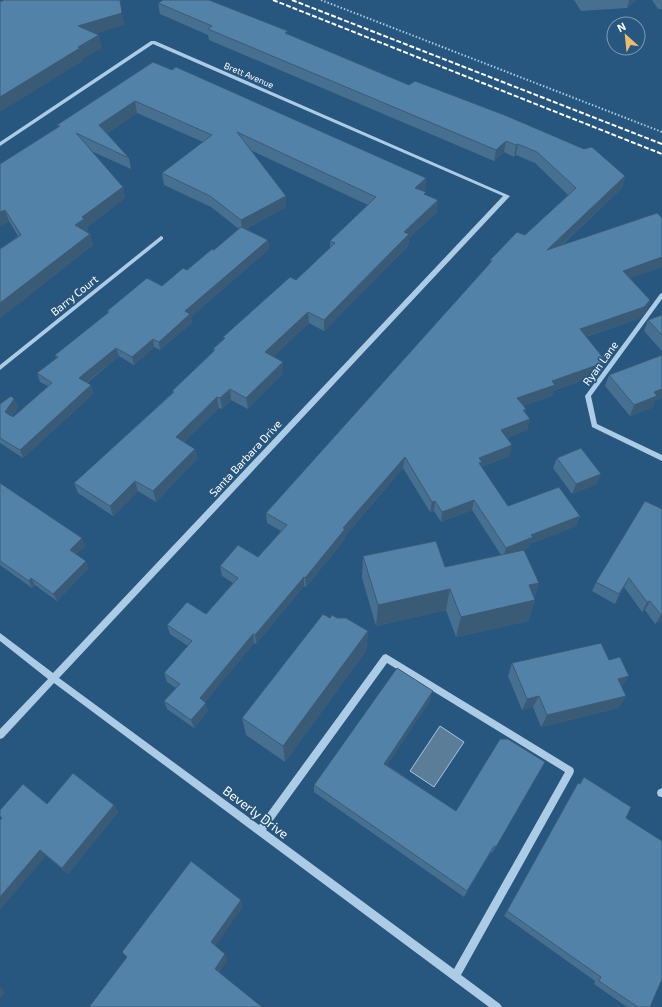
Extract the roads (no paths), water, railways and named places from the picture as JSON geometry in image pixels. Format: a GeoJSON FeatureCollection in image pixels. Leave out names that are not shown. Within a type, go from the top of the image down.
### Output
{"type":"FeatureCollection","features":[{"type":"Feature","properties":{"kind":"street","name":"Brett Avenue"},"geometry":{"type":"LineString","coordinates":[[0,144],[153,42],[507,196]]}},
{"type":"Feature","properties":{"kind":"street","name":"Santa Barbara Drive"},"geometry":{"type":"LineString","coordinates":[[0,735],[507,196]]}},
{"type":"Feature","properties":{"kind":"street","name":"Barry Court"},"geometry":{"type":"LineString","coordinates":[[0,368],[161,238]]}},
{"type":"Feature","properties":{"kind":"street","name":"Ryan Lane"},"geometry":{"type":"LineString","coordinates":[[662,295],[588,396],[594,425],[662,458]]}},
{"type":"Feature","properties":{"kind":"street","name":"Beverly Drive"},"geometry":{"type":"LineString","coordinates":[[0,636],[53,678],[498,1007]]}},
{"type":"Feature","properties":{"kind":"street"},"geometry":{"type":"LineString","coordinates":[[260,831],[386,658],[570,771],[455,976]]}},
{"type":"Feature","properties":{"kind":"water"},"geometry":{"type":"Polygon","coordinates":[[[440,726],[464,742],[434,787],[410,771],[440,726]]]}},
{"type":"Feature","properties":{"kind":"railway"},"geometry":{"type":"LineString","coordinates":[[273,0],[662,154]]}},
{"type":"Feature","properties":{"kind":"railway"},"geometry":{"type":"LineString","coordinates":[[292,0],[662,144]]}}]}
